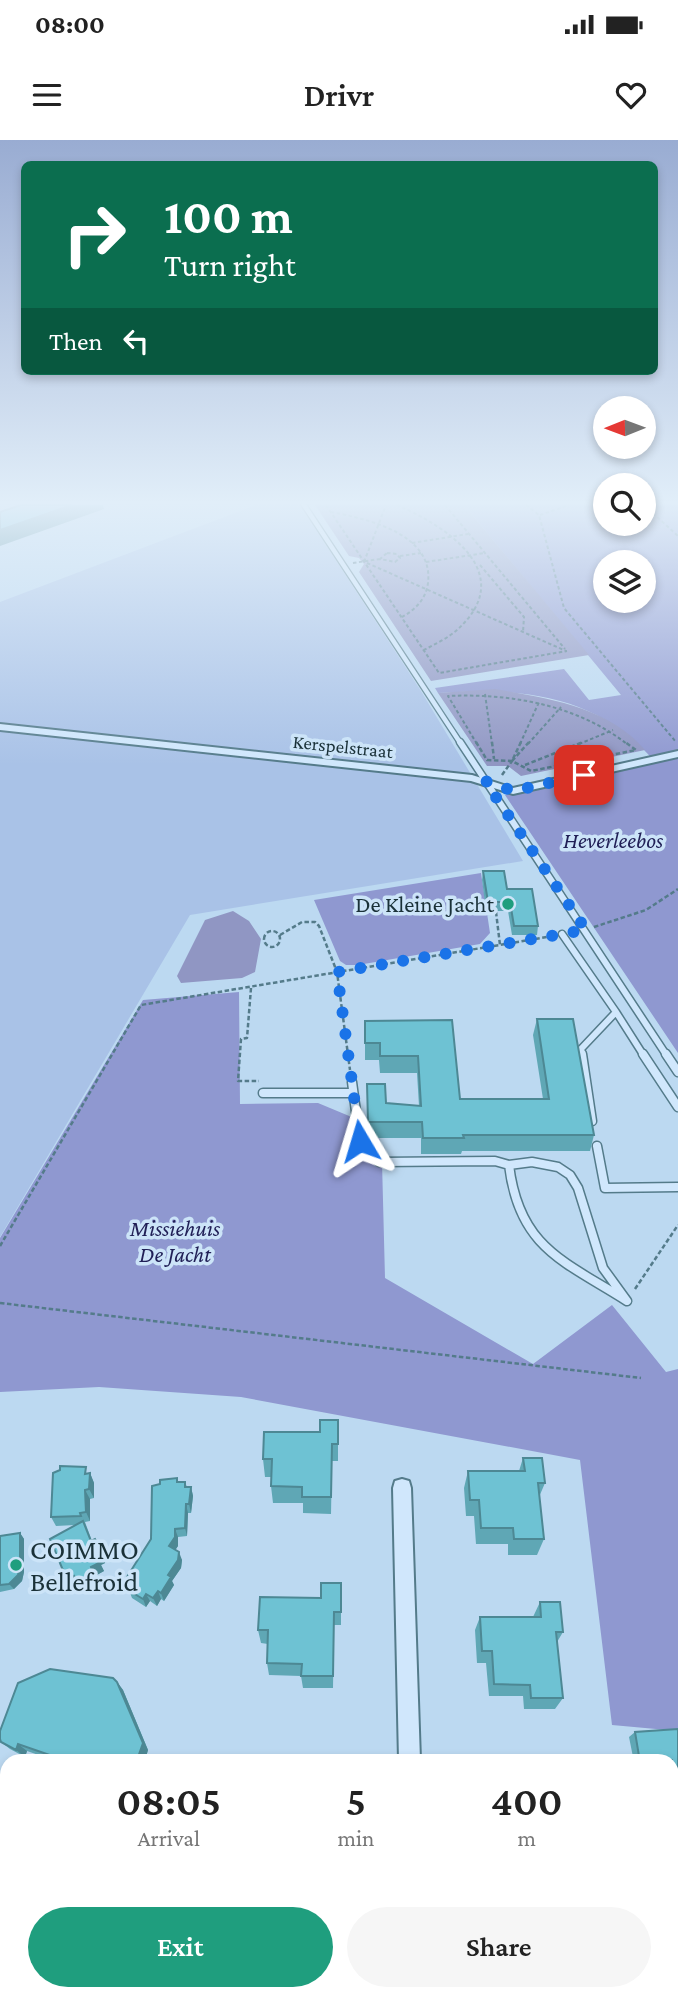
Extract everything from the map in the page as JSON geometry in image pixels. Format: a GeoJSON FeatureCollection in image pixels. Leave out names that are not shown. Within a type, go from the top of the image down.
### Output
{"type":"FeatureCollection","features":[{"type":"Feature","properties":{"kind":"street","name":"Kerspelstraat"},"geometry":{"type":"LineString","coordinates":[[0,727],[490,783],[513,791],[678,754]]}},
{"type":"Feature","properties":{"kind":"street"},"geometry":{"type":"LineString","coordinates":[[402,1488],[410,1754]]}},
{"type":"Feature","properties":{"kind":"lane"},"geometry":{"type":"LineString","coordinates":[[362,592],[678,1072]]}},
{"type":"Feature","properties":{"kind":"lane"},"geometry":{"type":"LineString","coordinates":[[562,934],[678,1107]]}},
{"type":"Feature","properties":{"kind":"lane"},"geometry":{"type":"LineString","coordinates":[[592,1121],[581,1049],[616,1012]]}},
{"type":"Feature","properties":{"kind":"lane"},"geometry":{"type":"LineString","coordinates":[[352,1082],[360,1141],[363,1149],[379,1162],[543,1163],[570,1175],[586,1207],[603,1268],[627,1301]]}},
{"type":"Feature","properties":{"kind":"lane"},"geometry":{"type":"LineString","coordinates":[[263,1093],[353,1093]]}},
{"type":"Feature","properties":{"kind":"lane"},"geometry":{"type":"LineString","coordinates":[[597,1146],[605,1188],[678,1187]]}},
{"type":"Feature","properties":{"kind":"lane"},"geometry":{"type":"LineString","coordinates":[[509,1164],[512,1190],[522,1219],[531,1232],[544,1245],[627,1301]]}},
{"type":"Feature","properties":{"kind":"path"},"geometry":{"type":"LineString","coordinates":[[385,592],[439,673],[567,651]]}},
{"type":"Feature","properties":{"kind":"path"},"geometry":{"type":"LineString","coordinates":[[402,617],[413,612],[426,592]]}},
{"type":"Feature","properties":{"kind":"path"},"geometry":{"type":"LineString","coordinates":[[431,592],[567,651]]}},
{"type":"Feature","properties":{"kind":"path"},"geometry":{"type":"LineString","coordinates":[[424,650],[449,634],[473,610],[480,592]]}},
{"type":"Feature","properties":{"kind":"path"},"geometry":{"type":"LineString","coordinates":[[503,592],[524,617],[523,632]]}},
{"type":"Feature","properties":{"kind":"path"},"geometry":{"type":"LineString","coordinates":[[518,592],[567,651]]}},
{"type":"Feature","properties":{"kind":"path"},"geometry":{"type":"LineString","coordinates":[[560,592],[564,608],[678,744]]}},
{"type":"Feature","properties":{"kind":"path"},"geometry":{"type":"LineString","coordinates":[[485,694],[494,759]]}},
{"type":"Feature","properties":{"kind":"path"},"geometry":{"type":"LineString","coordinates":[[485,694],[539,702],[548,708],[561,707],[613,730],[636,750],[531,771],[512,761],[487,760],[448,696],[485,694]]}},
{"type":"Feature","properties":{"kind":"path"},"geometry":{"type":"LineString","coordinates":[[512,761],[539,702]]}},
{"type":"Feature","properties":{"kind":"path"},"geometry":{"type":"LineString","coordinates":[[490,783],[561,707]]}},
{"type":"Feature","properties":{"kind":"path"},"geometry":{"type":"LineString","coordinates":[[524,765],[613,730]]}},
{"type":"Feature","properties":{"kind":"path"},"geometry":{"type":"LineString","coordinates":[[586,930],[646,910],[678,889]]}},
{"type":"Feature","properties":{"kind":"path"},"geometry":{"type":"LineString","coordinates":[[496,912],[500,945]]}},
{"type":"Feature","properties":{"kind":"path"},"geometry":{"type":"LineString","coordinates":[[280,935],[282,939],[278,945],[268,945],[263,940],[269,933],[280,935],[302,922],[315,922],[337,972],[352,1082]]}},
{"type":"Feature","properties":{"kind":"path"},"geometry":{"type":"LineString","coordinates":[[0,1246],[141,1005],[562,934]]}},
{"type":"Feature","properties":{"kind":"path"},"geometry":{"type":"LineString","coordinates":[[251,987],[247,1038],[241,1039],[238,1081],[263,1081]]}},
{"type":"Feature","properties":{"kind":"path"},"geometry":{"type":"LineString","coordinates":[[627,1301],[678,1225]]}},
{"type":"Feature","properties":{"kind":"path"},"geometry":{"type":"LineString","coordinates":[[0,1303],[641,1378]]}},
{"type":"Feature","properties":{"kind":"shaded area"},"geometry":{"type":"Polygon","coordinates":[[[27,592],[356,592],[421,691],[523,861],[190,915],[0,1237],[0,602],[27,592]]]}},
{"type":"Feature","properties":{"kind":"shaded area"},"geometry":{"type":"Polygon","coordinates":[[[372,592],[536,592],[589,655],[431,681],[372,592]]]}},
{"type":"Feature","properties":{"kind":"shaded area"},"geometry":{"type":"Polygon","coordinates":[[[495,689],[556,701],[595,714],[630,735],[645,750],[521,776],[508,766],[487,766],[438,693],[495,689]]]}},
{"type":"Feature","properties":{"kind":"shaded area"},"geometry":{"type":"Polygon","coordinates":[[[233,911],[249,921],[261,939],[255,972],[242,978],[181,983],[177,976],[205,920],[233,911]]]}},
{"type":"Feature","properties":{"kind":"green space","name":"Heverleebos"},"geometry":{"type":"Polygon","coordinates":[[[536,592],[593,592],[593,613],[656,613],[656,592],[678,592],[678,1053],[505,795],[656,763],[634,740],[584,709],[529,695],[469,691],[438,693],[435,688],[564,669],[589,700],[621,695],[536,592]]]}},
{"type":"Feature","properties":{"kind":"green space"},"geometry":{"type":"Polygon","coordinates":[[[481,873],[490,933],[480,944],[358,965],[346,965],[340,961],[314,900],[481,873]]]}},
{"type":"Feature","properties":{"kind":"green space","name":"Missiehuis De Jacht"},"geometry":{"type":"Polygon","coordinates":[[[239,992],[240,1104],[318,1103],[378,1128],[382,1162],[385,1278],[533,1364],[612,1305],[666,1372],[678,1369],[678,1731],[612,1725],[580,1460],[241,1397],[99,1387],[0,1392],[0,1238],[143,1000],[239,992]]]}},
{"type":"Feature","properties":{"kind":"building","name":"De Kleine Jacht"},"geometry":{"type":"Polygon","coordinates":[[[483,871],[504,871],[507,889],[532,889],[538,926],[514,926],[510,902],[488,902],[483,871]]]}},
{"type":"Feature","properties":{"kind":"building"},"geometry":{"type":"Polygon","coordinates":[[[537,1019],[573,1019],[594,1135],[463,1135],[464,1138],[423,1138],[422,1122],[368,1122],[367,1084],[385,1084],[386,1103],[421,1106],[418,1056],[380,1056],[380,1043],[365,1043],[365,1021],[452,1020],[460,1099],[549,1099],[537,1019]]]}},
{"type":"Feature","properties":{"kind":"building"},"geometry":{"type":"Polygon","coordinates":[[[320,1420],[338,1420],[338,1444],[332,1444],[331,1497],[302,1497],[302,1487],[271,1486],[272,1459],[263,1459],[264,1432],[320,1432],[320,1420]]]}},
{"type":"Feature","properties":{"kind":"building"},"geometry":{"type":"Polygon","coordinates":[[[523,1458],[542,1458],[545,1483],[538,1483],[544,1539],[514,1539],[513,1528],[481,1528],[479,1500],[470,1500],[468,1471],[525,1471],[523,1458]]]}},
{"type":"Feature","properties":{"kind":"building"},"geometry":{"type":"Polygon","coordinates":[[[60,1466],[86,1467],[85,1474],[90,1473],[89,1489],[85,1490],[86,1512],[80,1513],[81,1516],[51,1517],[53,1473],[60,1470],[60,1466]]]}},
{"type":"Feature","properties":{"kind":"building"},"geometry":{"type":"Polygon","coordinates":[[[177,1478],[177,1482],[185,1482],[185,1487],[191,1487],[189,1504],[186,1504],[185,1528],[175,1529],[175,1537],[169,1546],[179,1552],[178,1560],[161,1593],[158,1591],[153,1598],[146,1594],[143,1599],[128,1590],[131,1586],[125,1580],[151,1539],[152,1486],[160,1484],[160,1480],[177,1478]]]}},
{"type":"Feature","properties":{"kind":"building"},"geometry":{"type":"Polygon","coordinates":[[[83,1521],[91,1541],[95,1539],[100,1549],[100,1555],[97,1557],[99,1563],[91,1567],[93,1572],[77,1582],[74,1576],[67,1580],[50,1539],[83,1521]]]}},
{"type":"Feature","properties":{"kind":"building"},"geometry":{"type":"Polygon","coordinates":[[[20,1533],[18,1575],[9,1584],[0,1585],[0,1536],[20,1533]]]}},
{"type":"Feature","properties":{"kind":"building"},"geometry":{"type":"Polygon","coordinates":[[[321,1583],[341,1583],[341,1612],[334,1612],[333,1676],[301,1676],[302,1664],[267,1663],[268,1630],[258,1630],[260,1597],[321,1598],[321,1583]]]}},
{"type":"Feature","properties":{"kind":"building"},"geometry":{"type":"Polygon","coordinates":[[[540,1602],[560,1602],[563,1632],[556,1632],[563,1698],[531,1698],[530,1685],[494,1684],[492,1651],[482,1651],[480,1617],[541,1617],[540,1602]]]}},
{"type":"Feature","properties":{"kind":"building"},"geometry":{"type":"Polygon","coordinates":[[[50,1669],[113,1678],[143,1743],[139,1754],[47,1754],[18,1744],[16,1750],[1,1742],[0,1731],[18,1683],[50,1669]]]}},
{"type":"Feature","properties":{"kind":"building"},"geometry":{"type":"Polygon","coordinates":[[[678,1729],[678,1754],[639,1754],[635,1732],[678,1729]]]}},
{"type":"Feature","properties":{"kind":"place","name":"De Kleine Jacht"},"geometry":{"type":"Point","coordinates":[508,904]}},
{"type":"Feature","properties":{"kind":"place","name":"COIMMO Bellefroid"},"geometry":{"type":"Point","coordinates":[16,1565]}},
{"type":"Feature","properties":{"kind":"route"},"geometry":{"type":"LineString","coordinates":[[360,1141],[337,972],[586,930],[485,781],[503,790],[513,791],[584,775]]}}]}
